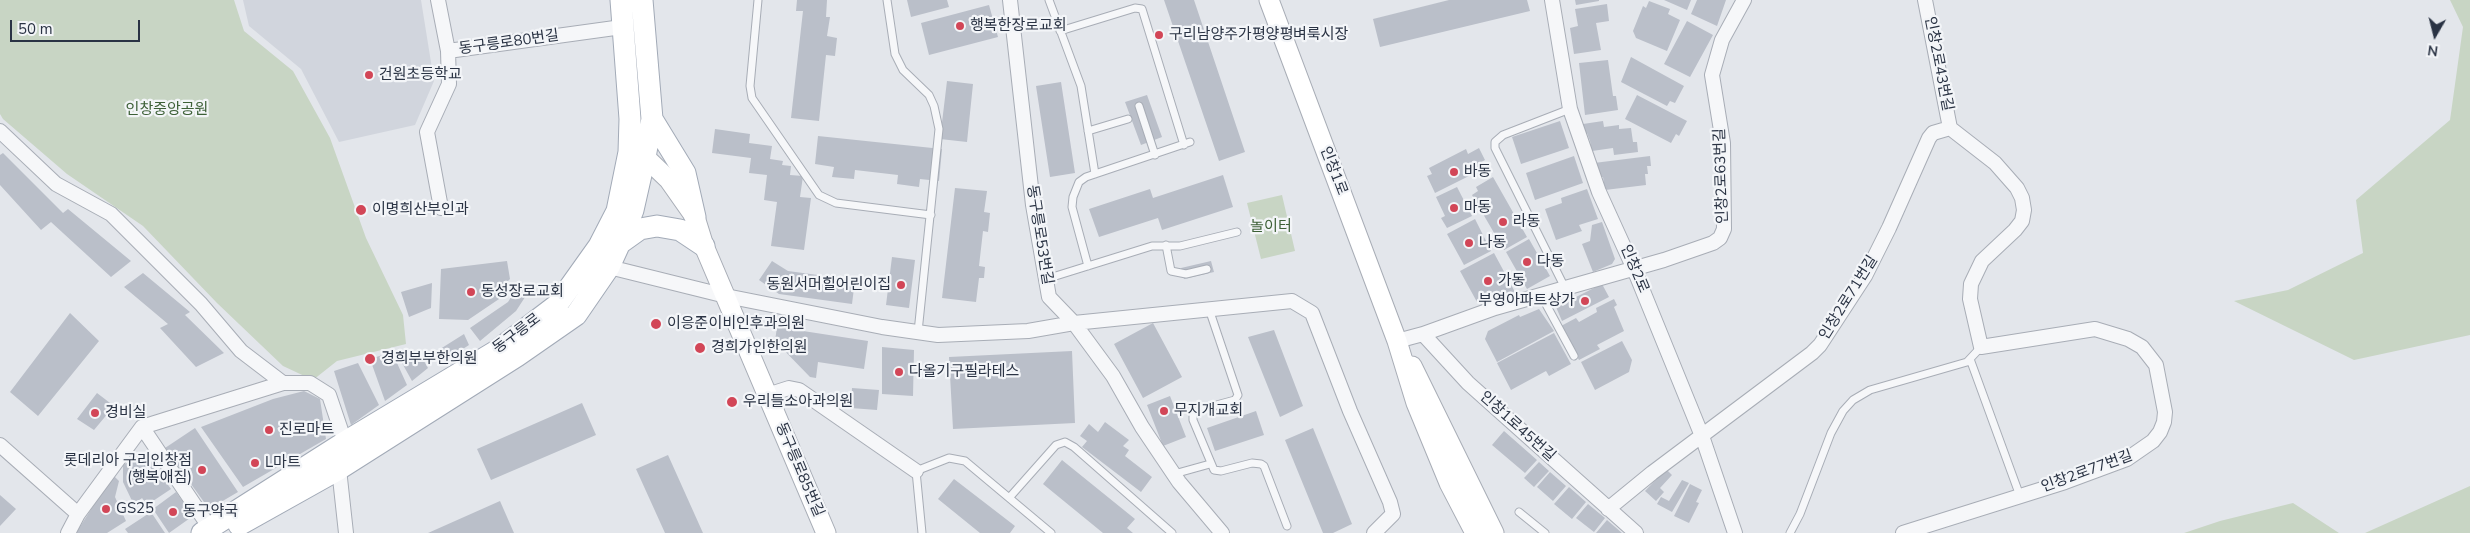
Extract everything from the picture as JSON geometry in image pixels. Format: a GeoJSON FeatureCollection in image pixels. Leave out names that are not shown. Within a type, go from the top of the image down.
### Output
{"type":"FeatureCollection","features":[{"type":"Feature","properties":{"kind":"main road","name":"동구릉로"},"geometry":{"type":"LineString","coordinates":[[213,531],[339,469],[517,356],[576,315],[609,267],[633,210],[637,154],[630,119],[620,0]]}},
{"type":"Feature","properties":{"kind":"main road","name":"동구릉로"},"geometry":{"type":"LineString","coordinates":[[213,531],[345,442],[498,350],[557,305],[599,246],[617,211],[637,154],[652,119],[642,0]]}},
{"type":"Feature","properties":{"kind":"main road"},"geometry":{"type":"LineString","coordinates":[[652,119],[685,174],[695,217]]}},
{"type":"Feature","properties":{"kind":"main road"},"geometry":{"type":"LineString","coordinates":[[619,245],[640,229],[658,226],[680,230],[704,246]]}},
{"type":"Feature","properties":{"kind":"street","name":"동구릉로80번길"},"geometry":{"type":"LineString","coordinates":[[438,0],[448,51],[622,26]]}},
{"type":"Feature","properties":{"kind":"street","name":"동구릉로53번길"},"geometry":{"type":"LineString","coordinates":[[1010,0],[1033,205],[1049,298],[1074,323],[1114,376],[1142,427],[1174,474],[1222,533]]}},
{"type":"Feature","properties":{"kind":"street","name":"인창1로"},"geometry":{"type":"LineString","coordinates":[[1270,0],[1397,342],[1420,412],[1449,483],[1475,533]]}},
{"type":"Feature","properties":{"kind":"street","name":"인창2로"},"geometry":{"type":"LineString","coordinates":[[1552,0],[1570,109],[1599,192],[1634,269],[1702,436],[1735,533]]}},
{"type":"Feature","properties":{"kind":"street","name":"인창2로63번길"},"geometry":{"type":"LineString","coordinates":[[1634,269],[1713,243],[1723,234],[1723,143],[1712,75],[1722,40],[1744,0]]}},
{"type":"Feature","properties":{"kind":"street","name":"인창2로43번길"},"geometry":{"type":"LineString","coordinates":[[1925,0],[1950,128]]}},
{"type":"Feature","properties":{"kind":"street"},"geometry":{"type":"LineString","coordinates":[[441,208],[427,132],[449,84],[448,51]]}},
{"type":"Feature","properties":{"kind":"street"},"geometry":{"type":"LineString","coordinates":[[1950,128],[1995,163],[2017,188],[2022,198],[2024,210],[2022,221],[1982,262],[1971,284],[1970,299],[1981,347]]}},
{"type":"Feature","properties":{"kind":"street","name":"인창2로71번길"},"geometry":{"type":"LineString","coordinates":[[1608,509],[1820,345],[1865,276],[1889,228],[1929,138],[1941,130],[1950,128]]}},
{"type":"Feature","properties":{"kind":"street"},"geometry":{"type":"LineString","coordinates":[[0,131],[56,184],[110,214],[201,304],[241,351],[282,383]]}},
{"type":"Feature","properties":{"kind":"street","name":"동구릉로85번길"},"geometry":{"type":"LineString","coordinates":[[637,154],[669,180],[695,217],[704,246],[826,533]]}},
{"type":"Feature","properties":{"kind":"street"},"geometry":{"type":"LineString","coordinates":[[609,267],[726,296],[918,332],[955,336],[1028,331],[1074,323],[1292,301],[1312,314],[1350,411],[1390,502],[1393,514],[1374,533]]}},
{"type":"Feature","properties":{"kind":"street"},"geometry":{"type":"LineString","coordinates":[[1397,342],[1495,308],[1634,269]]}},
{"type":"Feature","properties":{"kind":"street","name":"인창2로77번길"},"geometry":{"type":"LineString","coordinates":[[1903,533],[2128,459],[2153,441],[2160,432],[2165,412],[2156,365],[2142,347],[2110,332],[2095,329],[1981,347]]}},
{"type":"Feature","properties":{"kind":"street","name":"인창1로45번길"},"geometry":{"type":"LineString","coordinates":[[1423,334],[1462,377],[1636,533]]}},
{"type":"Feature","properties":{"kind":"street","name":"인창1로"},"geometry":{"type":"LineString","coordinates":[[1397,342],[1421,379],[1466,480],[1494,533]]}},
{"type":"Feature","properties":{"kind":"street"},"geometry":{"type":"LineString","coordinates":[[68,533],[78,514],[142,427],[282,383],[310,383],[329,396],[345,442]]}},
{"type":"Feature","properties":{"kind":"street"},"geometry":{"type":"LineString","coordinates":[[767,395],[789,388],[799,390],[916,472]]}},
{"type":"Feature","properties":{"kind":"street"},"geometry":{"type":"LineString","coordinates":[[142,427],[213,531]]}},
{"type":"Feature","properties":{"kind":"street"},"geometry":{"type":"LineString","coordinates":[[0,445],[78,514]]}},
{"type":"Feature","properties":{"kind":"street"},"geometry":{"type":"LineString","coordinates":[[339,469],[346,533]]}},
{"type":"Feature","properties":{"kind":"lane"},"geometry":{"type":"LineString","coordinates":[[758,0],[750,86],[752,98],[819,195],[836,203],[931,215]]}},
{"type":"Feature","properties":{"kind":"lane"},"geometry":{"type":"LineString","coordinates":[[887,0],[895,54],[903,70],[929,95],[934,106],[938,124],[931,215],[918,332]]}},
{"type":"Feature","properties":{"kind":"lane"},"geometry":{"type":"LineString","coordinates":[[1048,0],[1081,86],[1095,174]]}},
{"type":"Feature","properties":{"kind":"lane"},"geometry":{"type":"LineString","coordinates":[[1060,32],[1135,8],[1142,9],[1187,143],[1095,174],[1079,182],[1072,202],[1088,266]]}},
{"type":"Feature","properties":{"kind":"lane"},"geometry":{"type":"LineString","coordinates":[[1139,106],[1155,155]]}},
{"type":"Feature","properties":{"kind":"lane"},"geometry":{"type":"LineString","coordinates":[[1565,288],[1495,148],[1495,142],[1503,135],[1570,109]]}},
{"type":"Feature","properties":{"kind":"lane"},"geometry":{"type":"LineString","coordinates":[[1088,131],[1128,119]]}},
{"type":"Feature","properties":{"kind":"lane"},"geometry":{"type":"LineString","coordinates":[[1046,279],[1152,246],[1188,244],[1237,232]]}},
{"type":"Feature","properties":{"kind":"lane"},"geometry":{"type":"LineString","coordinates":[[1166,245],[1171,271],[1186,274],[1208,269]]}},
{"type":"Feature","properties":{"kind":"lane"},"geometry":{"type":"LineString","coordinates":[[1541,296],[1574,356]]}},
{"type":"Feature","properties":{"kind":"lane"},"geometry":{"type":"LineString","coordinates":[[1209,309],[1238,395],[1235,400],[1198,410],[1193,415],[1210,464],[1217,471],[1252,463],[1261,464],[1287,526]]}},
{"type":"Feature","properties":{"kind":"lane"},"geometry":{"type":"LineString","coordinates":[[1790,533],[1800,514],[1832,433],[1843,411],[1853,400],[1870,390],[1957,366],[1970,359],[1981,347]]}},
{"type":"Feature","properties":{"kind":"lane"},"geometry":{"type":"LineString","coordinates":[[1970,359],[2020,496]]}},
{"type":"Feature","properties":{"kind":"lane"},"geometry":{"type":"LineString","coordinates":[[1009,498],[1056,444],[1065,442],[1074,447],[1172,533]]}},
{"type":"Feature","properties":{"kind":"lane"},"geometry":{"type":"LineString","coordinates":[[922,533],[916,472],[944,459],[960,459],[1051,533]]}},
{"type":"Feature","properties":{"kind":"lane"},"geometry":{"type":"LineString","coordinates":[[1174,474],[1210,464]]}},
{"type":"Feature","properties":{"kind":"lane"},"geometry":{"type":"LineString","coordinates":[[1519,512],[1545,533]]}},
{"type":"Feature","properties":{"kind":"lane"},"geometry":{"type":"LineString","coordinates":[[1533,523],[1538,533]]}},
{"type":"Feature","properties":{"kind":"shaded area","name":"건원초등학교"},"geometry":{"type":"Polygon","coordinates":[[[243,0],[421,0],[434,81],[415,125],[339,142],[301,69],[249,26],[243,0]]]}},
{"type":"Feature","properties":{"kind":"green space","name":"인창중앙공원"},"geometry":{"type":"Polygon","coordinates":[[[0,0],[234,0],[244,31],[293,71],[330,138],[366,238],[403,315],[406,344],[337,361],[313,380],[283,366],[217,303],[143,226],[67,174],[3,119],[0,114],[0,0]]]}},
{"type":"Feature","properties":{"kind":"green space"},"geometry":{"type":"Polygon","coordinates":[[[2450,0],[2470,0],[2470,335],[2354,360],[2234,301],[2288,290],[2363,253],[2356,200],[2450,120],[2463,27],[2450,0]]]}},
{"type":"Feature","properties":{"kind":"green space","name":"놀이터"},"geometry":{"type":"Polygon","coordinates":[[[1282,195],[1295,251],[1261,259],[1247,203],[1282,195]]]}},
{"type":"Feature","properties":{"kind":"green space"},"geometry":{"type":"Polygon","coordinates":[[[2470,486],[2470,533],[2365,533],[2470,486]]]}},
{"type":"Feature","properties":{"kind":"green space"},"geometry":{"type":"Polygon","coordinates":[[[2293,503],[2339,533],[2184,533],[2220,521],[2293,503]]]}},
{"type":"Feature","properties":{"kind":"building"},"geometry":{"type":"Polygon","coordinates":[[[797,0],[827,0],[826,17],[830,17],[827,36],[837,38],[835,56],[826,55],[819,121],[791,118],[803,11],[796,11],[797,0]]]}},
{"type":"Feature","properties":{"kind":"building"},"geometry":{"type":"Polygon","coordinates":[[[907,0],[947,0],[949,7],[911,17],[907,0]]]}},
{"type":"Feature","properties":{"kind":"building"},"geometry":{"type":"Polygon","coordinates":[[[1164,0],[1194,0],[1245,152],[1219,161],[1164,0]]]}},
{"type":"Feature","properties":{"kind":"building"},"geometry":{"type":"Polygon","coordinates":[[[1449,0],[1527,0],[1530,11],[1380,47],[1373,19],[1449,0]]]}},
{"type":"Feature","properties":{"kind":"building"},"geometry":{"type":"Polygon","coordinates":[[[1575,0],[1599,0],[1599,1],[1576,5],[1575,0]]]}},
{"type":"Feature","properties":{"kind":"building"},"geometry":{"type":"Polygon","coordinates":[[[1664,0],[1691,0],[1687,10],[1664,0]]]}},
{"type":"Feature","properties":{"kind":"building"},"geometry":{"type":"Polygon","coordinates":[[[1697,0],[1726,0],[1717,26],[1691,14],[1697,0]]]}},
{"type":"Feature","properties":{"kind":"building"},"geometry":{"type":"Polygon","coordinates":[[[1649,1],[1670,9],[1668,14],[1680,20],[1667,51],[1636,38],[1633,31],[1643,6],[1646,8],[1649,1]]]}},
{"type":"Feature","properties":{"kind":"building"},"geometry":{"type":"Polygon","coordinates":[[[1607,4],[1609,21],[1596,23],[1601,50],[1574,54],[1570,28],[1578,26],[1575,9],[1607,4]]]}},
{"type":"Feature","properties":{"kind":"building"},"geometry":{"type":"Polygon","coordinates":[[[989,5],[998,37],[929,55],[921,23],[989,5]]]}},
{"type":"Feature","properties":{"kind":"building"},"geometry":{"type":"Polygon","coordinates":[[[1687,21],[1713,35],[1690,77],[1664,64],[1687,21]]]}},
{"type":"Feature","properties":{"kind":"building"},"geometry":{"type":"Polygon","coordinates":[[[1631,57],[1684,86],[1675,103],[1670,101],[1667,106],[1621,82],[1631,57]]]}},
{"type":"Feature","properties":{"kind":"building"},"geometry":{"type":"Polygon","coordinates":[[[1608,60],[1613,96],[1616,96],[1618,110],[1585,115],[1579,63],[1608,60]]]}},
{"type":"Feature","properties":{"kind":"building"},"geometry":{"type":"Polygon","coordinates":[[[947,81],[973,84],[967,142],[940,139],[947,81]]]}},
{"type":"Feature","properties":{"kind":"building"},"geometry":{"type":"Polygon","coordinates":[[[1061,82],[1075,173],[1050,177],[1036,86],[1061,82]]]}},
{"type":"Feature","properties":{"kind":"building"},"geometry":{"type":"Polygon","coordinates":[[[1147,95],[1162,137],[1141,145],[1125,102],[1147,95]]]}},
{"type":"Feature","properties":{"kind":"building"},"geometry":{"type":"Polygon","coordinates":[[[1637,95],[1687,121],[1679,136],[1676,134],[1671,143],[1625,119],[1637,95]]]}},
{"type":"Feature","properties":{"kind":"building"},"geometry":{"type":"Polygon","coordinates":[[[1560,121],[1569,148],[1521,164],[1512,137],[1560,121]]]}},
{"type":"Feature","properties":{"kind":"building"},"geometry":{"type":"Polygon","coordinates":[[[1603,121],[1604,127],[1619,125],[1619,129],[1631,128],[1633,142],[1637,142],[1638,152],[1614,155],[1613,148],[1592,151],[1587,133],[1584,134],[1583,124],[1603,121]]]}},
{"type":"Feature","properties":{"kind":"building"},"geometry":{"type":"Polygon","coordinates":[[[715,129],[750,134],[749,143],[772,146],[770,159],[783,161],[782,165],[791,166],[790,175],[803,176],[800,197],[811,198],[804,250],[771,246],[777,202],[764,200],[767,175],[749,173],[751,158],[712,153],[715,129]]]}},
{"type":"Feature","properties":{"kind":"building"},"geometry":{"type":"Polygon","coordinates":[[[818,136],[942,149],[939,181],[920,179],[919,187],[897,184],[898,175],[855,170],[854,179],[832,177],[834,167],[815,164],[818,136]]]}},
{"type":"Feature","properties":{"kind":"building","name":"바동"},"geometry":{"type":"Polygon","coordinates":[[[1479,148],[1485,160],[1478,164],[1481,170],[1435,193],[1427,176],[1432,174],[1429,168],[1466,149],[1468,154],[1479,148]]]}},
{"type":"Feature","properties":{"kind":"building"},"geometry":{"type":"Polygon","coordinates":[[[3,153],[63,213],[68,209],[131,261],[111,277],[51,222],[41,230],[0,185],[0,155],[3,153]]]}},
{"type":"Feature","properties":{"kind":"building"},"geometry":{"type":"Polygon","coordinates":[[[1574,156],[1583,183],[1535,200],[1526,173],[1574,156]]]}},
{"type":"Feature","properties":{"kind":"building"},"geometry":{"type":"Polygon","coordinates":[[[1650,156],[1651,166],[1647,166],[1648,174],[1645,174],[1646,185],[1605,190],[1603,177],[1600,177],[1599,170],[1595,170],[1594,163],[1650,156]]]}},
{"type":"Feature","properties":{"kind":"building"},"geometry":{"type":"Polygon","coordinates":[[[1223,175],[1233,207],[1162,230],[1158,218],[1099,237],[1089,209],[1150,189],[1153,198],[1223,175]]]}},
{"type":"Feature","properties":{"kind":"building","name":"라동"},"geometry":{"type":"Polygon","coordinates":[[[1493,177],[1527,237],[1504,250],[1472,195],[1478,191],[1476,187],[1493,177]]]}},
{"type":"Feature","properties":{"kind":"building","name":"마동"},"geometry":{"type":"Polygon","coordinates":[[[1457,187],[1472,216],[1447,228],[1441,218],[1445,216],[1436,197],[1457,187]]]}},
{"type":"Feature","properties":{"kind":"building"},"geometry":{"type":"Polygon","coordinates":[[[955,188],[987,191],[984,212],[990,213],[988,232],[983,231],[979,266],[985,267],[984,278],[979,278],[976,302],[942,298],[955,188]]]}},
{"type":"Feature","properties":{"kind":"building"},"geometry":{"type":"Polygon","coordinates":[[[1587,189],[1598,219],[1579,225],[1582,231],[1556,240],[1545,209],[1562,203],[1561,198],[1587,189]]]}},
{"type":"Feature","properties":{"kind":"building","name":"나동"},"geometry":{"type":"Polygon","coordinates":[[[1475,219],[1491,251],[1464,265],[1447,234],[1475,219]]]}},
{"type":"Feature","properties":{"kind":"building"},"geometry":{"type":"Polygon","coordinates":[[[1602,222],[1615,259],[1612,264],[1593,272],[1582,244],[1590,241],[1592,225],[1602,222]]]}},
{"type":"Feature","properties":{"kind":"building","name":"다동"},"geometry":{"type":"Polygon","coordinates":[[[1529,239],[1550,276],[1527,289],[1506,252],[1529,239]]]}},
{"type":"Feature","properties":{"kind":"building","name":"가동"},"geometry":{"type":"Polygon","coordinates":[[[1494,253],[1515,292],[1493,304],[1489,296],[1477,302],[1460,271],[1494,253]]]}},
{"type":"Feature","properties":{"kind":"building"},"geometry":{"type":"Polygon","coordinates":[[[892,257],[915,260],[909,308],[886,305],[892,257]]]}},
{"type":"Feature","properties":{"kind":"building","name":"동성장로교회"},"geometry":{"type":"Polygon","coordinates":[[[507,261],[510,279],[502,287],[502,297],[468,320],[439,319],[441,269],[507,261]]]}},
{"type":"Feature","properties":{"kind":"building"},"geometry":{"type":"Polygon","coordinates":[[[772,261],[788,271],[855,280],[852,304],[779,294],[759,280],[772,261]]]}},
{"type":"Feature","properties":{"kind":"building"},"geometry":{"type":"Polygon","coordinates":[[[1211,261],[1214,272],[1184,279],[1181,268],[1211,261]]]}},
{"type":"Feature","properties":{"kind":"building"},"geometry":{"type":"Polygon","coordinates":[[[143,273],[190,312],[185,315],[224,353],[196,367],[160,328],[168,324],[124,287],[143,273]]]}},
{"type":"Feature","properties":{"kind":"building"},"geometry":{"type":"Polygon","coordinates":[[[432,283],[431,308],[409,317],[401,292],[432,283]]]}},
{"type":"Feature","properties":{"kind":"building"},"geometry":{"type":"Polygon","coordinates":[[[520,283],[529,291],[516,311],[480,341],[470,328],[508,302],[520,283]]]}},
{"type":"Feature","properties":{"kind":"building","name":"부영아파트상가"},"geometry":{"type":"Polygon","coordinates":[[[1602,284],[1609,297],[1562,321],[1556,307],[1602,284]]]}},
{"type":"Feature","properties":{"kind":"building"},"geometry":{"type":"Polygon","coordinates":[[[1614,299],[1617,305],[1614,307],[1624,331],[1597,345],[1600,349],[1579,360],[1561,326],[1576,318],[1579,322],[1597,312],[1596,308],[1614,299]]]}},
{"type":"Feature","properties":{"kind":"building"},"geometry":{"type":"Polygon","coordinates":[[[1539,309],[1554,331],[1497,362],[1485,339],[1488,331],[1519,315],[1520,317],[1539,309]]]}},
{"type":"Feature","properties":{"kind":"building"},"geometry":{"type":"Polygon","coordinates":[[[70,313],[99,341],[38,416],[10,392],[70,313]]]}},
{"type":"Feature","properties":{"kind":"building"},"geometry":{"type":"Polygon","coordinates":[[[1153,323],[1182,377],[1143,398],[1114,344],[1153,323]]]}},
{"type":"Feature","properties":{"kind":"building"},"geometry":{"type":"Polygon","coordinates":[[[777,327],[868,341],[864,369],[818,362],[816,378],[810,377],[775,341],[777,327]]]}},
{"type":"Feature","properties":{"kind":"building"},"geometry":{"type":"Polygon","coordinates":[[[1274,330],[1303,406],[1280,417],[1248,337],[1274,330]]]}},
{"type":"Feature","properties":{"kind":"building"},"geometry":{"type":"Polygon","coordinates":[[[1554,333],[1571,364],[1549,376],[1546,371],[1511,390],[1497,363],[1554,333]]]}},
{"type":"Feature","properties":{"kind":"building"},"geometry":{"type":"Polygon","coordinates":[[[464,334],[469,345],[443,362],[437,351],[464,334]]]}},
{"type":"Feature","properties":{"kind":"building"},"geometry":{"type":"Polygon","coordinates":[[[1622,341],[1632,360],[1629,372],[1595,390],[1581,362],[1622,341]]]}},
{"type":"Feature","properties":{"kind":"building"},"geometry":{"type":"Polygon","coordinates":[[[882,347],[914,350],[913,396],[882,394],[882,347]]]}},
{"type":"Feature","properties":{"kind":"building"},"geometry":{"type":"Polygon","coordinates":[[[1072,351],[1075,423],[953,429],[949,357],[1072,351]]]}},
{"type":"Feature","properties":{"kind":"building"},"geometry":{"type":"Polygon","coordinates":[[[392,352],[407,385],[385,401],[370,359],[392,352]]]}},
{"type":"Feature","properties":{"kind":"building"},"geometry":{"type":"Polygon","coordinates":[[[421,356],[428,368],[412,381],[402,363],[421,356]]]}},
{"type":"Feature","properties":{"kind":"building"},"geometry":{"type":"Polygon","coordinates":[[[358,363],[379,405],[351,425],[334,371],[358,363]]]}},
{"type":"Feature","properties":{"kind":"building"},"geometry":{"type":"Polygon","coordinates":[[[852,388],[879,390],[877,410],[851,408],[852,388]]]}},
{"type":"Feature","properties":{"kind":"building","name":"L마트"},"geometry":{"type":"Polygon","coordinates":[[[304,391],[320,399],[326,439],[243,487],[201,427],[273,399],[304,391]]]}},
{"type":"Feature","properties":{"kind":"building","name":"경비실"},"geometry":{"type":"Polygon","coordinates":[[[97,393],[114,406],[94,430],[77,419],[97,393]]]}},
{"type":"Feature","properties":{"kind":"building"},"geometry":{"type":"Polygon","coordinates":[[[1170,396],[1186,437],[1163,446],[1147,405],[1170,396]]]}},
{"type":"Feature","properties":{"kind":"building"},"geometry":{"type":"Polygon","coordinates":[[[582,403],[596,435],[491,480],[477,449],[582,403]]]}},
{"type":"Feature","properties":{"kind":"building"},"geometry":{"type":"Polygon","coordinates":[[[1256,411],[1264,435],[1215,451],[1207,428],[1256,411]]]}},
{"type":"Feature","properties":{"kind":"building"},"geometry":{"type":"Polygon","coordinates":[[[1105,422],[1129,440],[1123,446],[1129,450],[1125,456],[1152,477],[1141,492],[1082,447],[1087,441],[1080,436],[1089,424],[1098,432],[1105,422]]]}},
{"type":"Feature","properties":{"kind":"building","name":"롯데리아 구리인창점 (행복애짐)"},"geometry":{"type":"Polygon","coordinates":[[[195,428],[238,492],[209,509],[165,448],[195,428]]]}},
{"type":"Feature","properties":{"kind":"building"},"geometry":{"type":"Polygon","coordinates":[[[1313,428],[1352,524],[1333,533],[1323,533],[1285,440],[1313,428]]]}},
{"type":"Feature","properties":{"kind":"building"},"geometry":{"type":"Polygon","coordinates":[[[1504,431],[1537,460],[1525,473],[1492,445],[1504,431]]]}},
{"type":"Feature","properties":{"kind":"building"},"geometry":{"type":"Polygon","coordinates":[[[144,452],[171,489],[147,505],[142,498],[134,505],[123,482],[123,465],[144,452]]]}},
{"type":"Feature","properties":{"kind":"building"},"geometry":{"type":"Polygon","coordinates":[[[668,455],[703,533],[665,533],[636,469],[668,455]]]}},
{"type":"Feature","properties":{"kind":"building"},"geometry":{"type":"Polygon","coordinates":[[[1062,460],[1135,519],[1127,528],[1133,533],[1103,533],[1043,484],[1062,460]]]}},
{"type":"Feature","properties":{"kind":"building"},"geometry":{"type":"Polygon","coordinates":[[[1539,462],[1549,471],[1534,487],[1524,478],[1539,462]]]}},
{"type":"Feature","properties":{"kind":"building"},"geometry":{"type":"Polygon","coordinates":[[[1666,469],[1672,475],[1660,488],[1664,492],[1656,501],[1645,491],[1666,469]]]}},
{"type":"Feature","properties":{"kind":"building"},"geometry":{"type":"Polygon","coordinates":[[[1550,472],[1566,486],[1553,501],[1537,487],[1550,472]]]}},
{"type":"Feature","properties":{"kind":"building","name":"GS25"},"geometry":{"type":"Polygon","coordinates":[[[113,475],[119,481],[115,497],[126,521],[107,533],[76,533],[113,475]]]}},
{"type":"Feature","properties":{"kind":"building"},"geometry":{"type":"Polygon","coordinates":[[[954,479],[1015,526],[1010,533],[980,533],[938,499],[954,479]]]}},
{"type":"Feature","properties":{"kind":"building"},"geometry":{"type":"Polygon","coordinates":[[[1682,480],[1689,483],[1672,512],[1657,504],[1661,497],[1669,501],[1682,480]]]}},
{"type":"Feature","properties":{"kind":"building"},"geometry":{"type":"Polygon","coordinates":[[[1690,484],[1702,490],[1696,502],[1699,503],[1689,523],[1674,516],[1690,484]]]}},
{"type":"Feature","properties":{"kind":"building"},"geometry":{"type":"Polygon","coordinates":[[[1569,487],[1586,502],[1572,519],[1554,504],[1569,487]]]}},
{"type":"Feature","properties":{"kind":"building","name":"동구약국"},"geometry":{"type":"Polygon","coordinates":[[[176,492],[193,516],[169,533],[153,509],[176,492]]]}},
{"type":"Feature","properties":{"kind":"building"},"geometry":{"type":"Polygon","coordinates":[[[0,495],[16,509],[0,526],[0,495]]]}},
{"type":"Feature","properties":{"kind":"building"},"geometry":{"type":"Polygon","coordinates":[[[500,501],[514,533],[428,533],[500,501]]]}},
{"type":"Feature","properties":{"kind":"building"},"geometry":{"type":"Polygon","coordinates":[[[1588,504],[1605,518],[1594,532],[1576,518],[1588,504]]]}},
{"type":"Feature","properties":{"kind":"building"},"geometry":{"type":"Polygon","coordinates":[[[151,512],[165,533],[128,533],[125,529],[151,512]]]}},
{"type":"Feature","properties":{"kind":"building"},"geometry":{"type":"Polygon","coordinates":[[[1607,520],[1622,533],[1596,533],[1607,520]]]}},
{"type":"Feature","properties":{"kind":"place","name":"행복한장로교회"},"geometry":{"type":"Point","coordinates":[960,26]}},
{"type":"Feature","properties":{"kind":"place","name":"구리남양주가평양평벼룩시장"},"geometry":{"type":"Point","coordinates":[1159,35]}},
{"type":"Feature","properties":{"kind":"place","name":"건원초등학교"},"geometry":{"type":"Point","coordinates":[369,75]}},
{"type":"Feature","properties":{"kind":"place","name":"바동"},"geometry":{"type":"Point","coordinates":[1454,172]}},
{"type":"Feature","properties":{"kind":"place","name":"마동"},"geometry":{"type":"Point","coordinates":[1454,208]}},
{"type":"Feature","properties":{"kind":"place","name":"이명희산부인과"},"geometry":{"type":"Point","coordinates":[361,210]}},
{"type":"Feature","properties":{"kind":"place","name":"라동"},"geometry":{"type":"Point","coordinates":[1503,222]}},
{"type":"Feature","properties":{"kind":"place","name":"나동"},"geometry":{"type":"Point","coordinates":[1469,243]}},
{"type":"Feature","properties":{"kind":"place","name":"다동"},"geometry":{"type":"Point","coordinates":[1527,262]}},
{"type":"Feature","properties":{"kind":"place","name":"가동"},"geometry":{"type":"Point","coordinates":[1488,281]}},
{"type":"Feature","properties":{"kind":"place","name":"동원서머힐어린이집"},"geometry":{"type":"Point","coordinates":[901,285]}},
{"type":"Feature","properties":{"kind":"place","name":"동성장로교회"},"geometry":{"type":"Point","coordinates":[471,292]}},
{"type":"Feature","properties":{"kind":"place","name":"부영아파트상가"},"geometry":{"type":"Point","coordinates":[1585,301]}},
{"type":"Feature","properties":{"kind":"place","name":"이응준이비인후과의원"},"geometry":{"type":"Point","coordinates":[656,324]}},
{"type":"Feature","properties":{"kind":"place","name":"경희가인한의원"},"geometry":{"type":"Point","coordinates":[700,348]}},
{"type":"Feature","properties":{"kind":"place","name":"경희부부한의원"},"geometry":{"type":"Point","coordinates":[370,359]}},
{"type":"Feature","properties":{"kind":"place","name":"다올기구필라테스"},"geometry":{"type":"Point","coordinates":[899,372]}},
{"type":"Feature","properties":{"kind":"place","name":"우리들소아과의원"},"geometry":{"type":"Point","coordinates":[732,402]}},
{"type":"Feature","properties":{"kind":"place","name":"무지개교회"},"geometry":{"type":"Point","coordinates":[1164,411]}},
{"type":"Feature","properties":{"kind":"place","name":"경비실"},"geometry":{"type":"Point","coordinates":[95,413]}},
{"type":"Feature","properties":{"kind":"place","name":"진로마트"},"geometry":{"type":"Point","coordinates":[269,430]}},
{"type":"Feature","properties":{"kind":"place","name":"L마트"},"geometry":{"type":"Point","coordinates":[255,463]}},
{"type":"Feature","properties":{"kind":"place","name":"롯데리아 구리인창점 (행복애짐)"},"geometry":{"type":"Point","coordinates":[202,470]}},
{"type":"Feature","properties":{"kind":"place","name":"GS25"},"geometry":{"type":"Point","coordinates":[106,509]}},
{"type":"Feature","properties":{"kind":"place","name":"동구약국"},"geometry":{"type":"Point","coordinates":[173,512]}}]}
